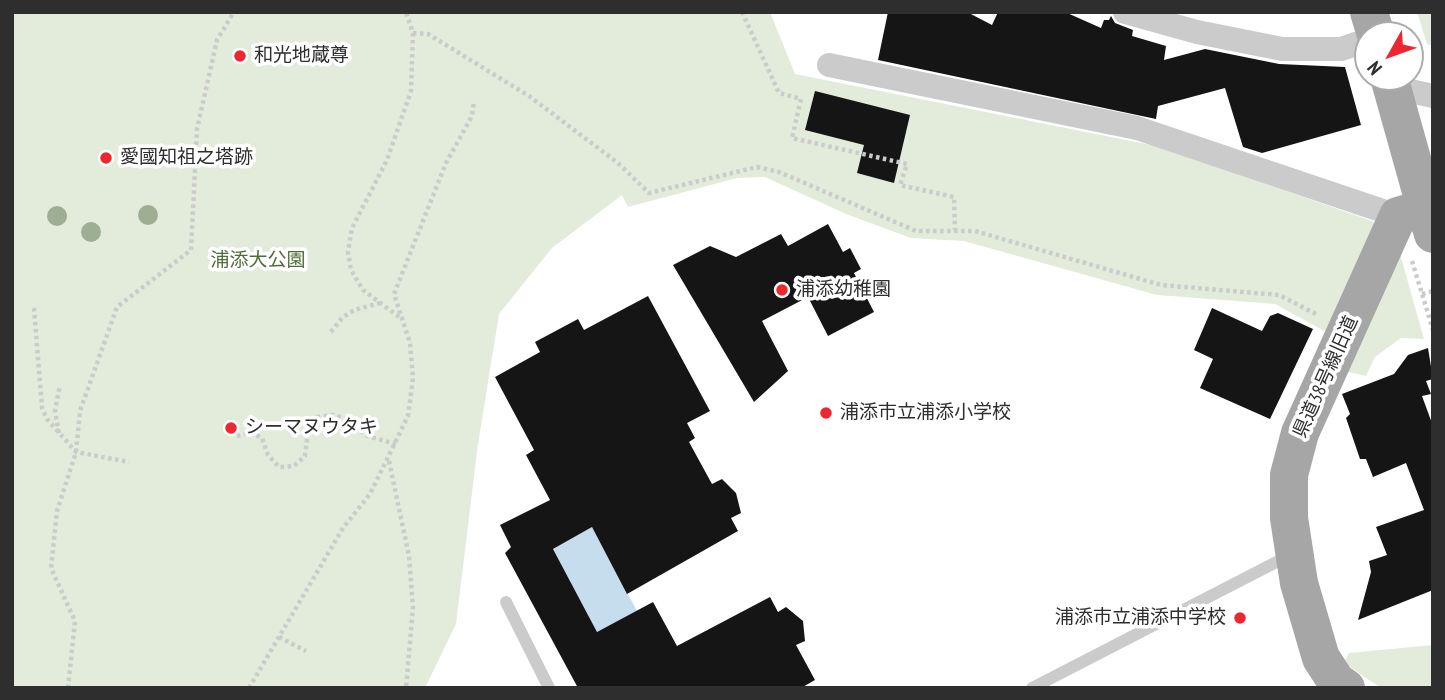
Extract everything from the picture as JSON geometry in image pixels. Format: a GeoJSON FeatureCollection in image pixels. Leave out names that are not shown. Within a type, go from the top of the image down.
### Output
{"type":"FeatureCollection","features":[{"type":"Feature","properties":{"kind":"main road"},"geometry":{"type":"LineString","coordinates":[[1392,91],[1417,229]]}},
{"type":"Feature","properties":{"kind":"main road","name":"県道38号線旧道"},"geometry":{"type":"LineString","coordinates":[[1346,688],[1336,681],[1321,658],[1293,553],[1289,475],[1300,433],[1417,229]]}},
{"type":"Feature","properties":{"kind":"street"},"geometry":{"type":"LineString","coordinates":[[1125,12],[1197,32],[1282,49],[1341,49],[1354,45]]}},
{"type":"Feature","properties":{"kind":"street"},"geometry":{"type":"LineString","coordinates":[[829,65],[1137,128],[1417,229]]}},
{"type":"Feature","properties":{"kind":"lane"},"geometry":{"type":"LineString","coordinates":[[1032,688],[1293,553]]}},
{"type":"Feature","properties":{"kind":"lane"},"geometry":{"type":"LineString","coordinates":[[506,602],[549,688]]}},
{"type":"Feature","properties":{"kind":"path"},"geometry":{"type":"LineString","coordinates":[[68,688],[75,621],[51,568],[57,511],[76,452],[80,411],[117,307],[191,250],[197,129],[217,40],[234,12]]}},
{"type":"Feature","properties":{"kind":"path"},"geometry":{"type":"LineString","coordinates":[[742,12],[779,93],[800,99],[792,138],[907,164],[900,185],[954,197],[955,230]]}},
{"type":"Feature","properties":{"kind":"path"},"geometry":{"type":"LineString","coordinates":[[400,317],[363,290],[351,271],[348,252],[352,228],[387,160],[411,91],[413,33],[406,13]]}},
{"type":"Feature","properties":{"kind":"path"},"geometry":{"type":"LineString","coordinates":[[413,33],[428,34],[529,96],[618,163],[649,193],[757,167],[779,172],[916,231],[975,231],[1161,285],[1279,296],[1322,317]]}},
{"type":"Feature","properties":{"kind":"path"},"geometry":{"type":"LineString","coordinates":[[249,688],[343,528],[370,494],[389,461],[408,416],[413,378],[410,344],[394,294],[446,163],[472,116],[474,101]]}},
{"type":"Feature","properties":{"kind":"path"},"geometry":{"type":"LineString","coordinates":[[1417,229],[1422,294],[1433,330]]}},
{"type":"Feature","properties":{"kind":"path"},"geometry":{"type":"LineString","coordinates":[[1422,294],[1433,291]]}},
{"type":"Feature","properties":{"kind":"path"},"geometry":{"type":"LineString","coordinates":[[331,332],[341,318],[354,310],[381,303]]}},
{"type":"Feature","properties":{"kind":"path"},"geometry":{"type":"LineString","coordinates":[[34,308],[42,408],[76,452],[129,462]]}},
{"type":"Feature","properties":{"kind":"path"},"geometry":{"type":"LineString","coordinates":[[59,433],[55,411],[60,384]]}},
{"type":"Feature","properties":{"kind":"path"},"geometry":{"type":"LineString","coordinates":[[237,436],[251,432],[262,438],[268,455],[279,467],[294,466],[304,456],[309,430],[317,417],[333,415],[348,419],[367,436],[396,444]]}},
{"type":"Feature","properties":{"kind":"path"},"geometry":{"type":"LineString","coordinates":[[389,461],[410,569],[413,608],[406,688]]}},
{"type":"Feature","properties":{"kind":"path"},"geometry":{"type":"LineString","coordinates":[[279,637],[306,650]]}},
{"type":"Feature","properties":{"kind":"green space","name":"浦添大公園"},"geometry":{"type":"Polygon","coordinates":[[[12,12],[770,12],[795,74],[1161,147],[1372,221],[1397,243],[1424,339],[1401,338],[1375,357],[1366,376],[1336,369],[1348,344],[1275,304],[1157,295],[964,241],[911,238],[846,214],[765,177],[737,178],[628,207],[622,195],[552,248],[499,314],[478,444],[456,624],[425,688],[12,688],[12,12]]]}},
{"type":"Feature","properties":{"kind":"green space"},"geometry":{"type":"Polygon","coordinates":[[[1417,12],[1433,12],[1433,46],[1427,44],[1424,21],[1420,21],[1417,12]]]}},
{"type":"Feature","properties":{"kind":"green space"},"geometry":{"type":"Polygon","coordinates":[[[1433,645],[1433,688],[1381,688],[1344,663],[1349,653],[1433,645]]]}},
{"type":"Feature","properties":{"kind":"water"},"geometry":{"type":"Polygon","coordinates":[[[592,527],[637,611],[597,632],[553,549],[592,527]]]}},
{"type":"Feature","properties":{"kind":"building"},"geometry":{"type":"Polygon","coordinates":[[[888,12],[967,12],[992,25],[998,12],[1065,12],[1101,28],[1104,20],[1109,20],[1111,16],[1115,23],[1133,30],[1132,36],[1166,46],[1164,60],[1205,49],[1279,64],[1345,67],[1361,125],[1262,153],[1243,147],[1225,88],[1158,106],[1156,119],[878,60],[888,12]]]}},
{"type":"Feature","properties":{"kind":"building"},"geometry":{"type":"Polygon","coordinates":[[[815,91],[910,115],[894,183],[857,173],[864,145],[805,130],[815,91]]]}},
{"type":"Feature","properties":{"kind":"building"},"geometry":{"type":"Polygon","coordinates":[[[828,224],[843,252],[850,248],[861,269],[854,273],[874,312],[828,336],[808,297],[762,321],[788,371],[754,402],[673,265],[710,246],[736,257],[781,234],[788,246],[828,224]]]}},
{"type":"Feature","properties":{"kind":"building"},"geometry":{"type":"Polygon","coordinates":[[[648,296],[710,411],[687,423],[695,438],[689,442],[712,484],[722,479],[736,493],[741,513],[731,518],[738,531],[627,594],[592,527],[553,549],[597,632],[653,602],[677,646],[770,597],[778,612],[786,607],[803,621],[805,641],[796,645],[815,680],[801,688],[578,688],[505,553],[511,547],[500,525],[550,500],[526,455],[534,450],[495,377],[540,352],[535,342],[578,319],[584,330],[648,296]]]}},
{"type":"Feature","properties":{"kind":"building"},"geometry":{"type":"Polygon","coordinates":[[[1212,308],[1262,331],[1270,316],[1278,313],[1313,329],[1270,419],[1200,388],[1213,359],[1194,350],[1212,308]]]}},
{"type":"Feature","properties":{"kind":"building"},"geometry":{"type":"Polygon","coordinates":[[[1428,348],[1433,379],[1426,381],[1431,394],[1422,396],[1433,426],[1433,590],[1358,620],[1371,572],[1369,561],[1387,555],[1376,527],[1424,510],[1406,463],[1373,477],[1366,459],[1360,459],[1346,418],[1350,414],[1342,394],[1394,374],[1408,355],[1428,348]]]}},
{"type":"Feature","properties":{"kind":"place","name":"和光地蔵尊"},"geometry":{"type":"Point","coordinates":[240,56]}},
{"type":"Feature","properties":{"kind":"place","name":"愛國知祖之塔跡"},"geometry":{"type":"Point","coordinates":[106,158]}},
{"type":"Feature","properties":{"kind":"place","name":"浦添幼稚園"},"geometry":{"type":"Point","coordinates":[782,290]}},
{"type":"Feature","properties":{"kind":"place","name":"浦添市立浦添小学校"},"geometry":{"type":"Point","coordinates":[826,413]}},
{"type":"Feature","properties":{"kind":"place","name":"シーマヌウタキ"},"geometry":{"type":"Point","coordinates":[231,428]}},
{"type":"Feature","properties":{"kind":"place","name":"浦添市立浦添中学校"},"geometry":{"type":"Point","coordinates":[1240,618]}}]}
